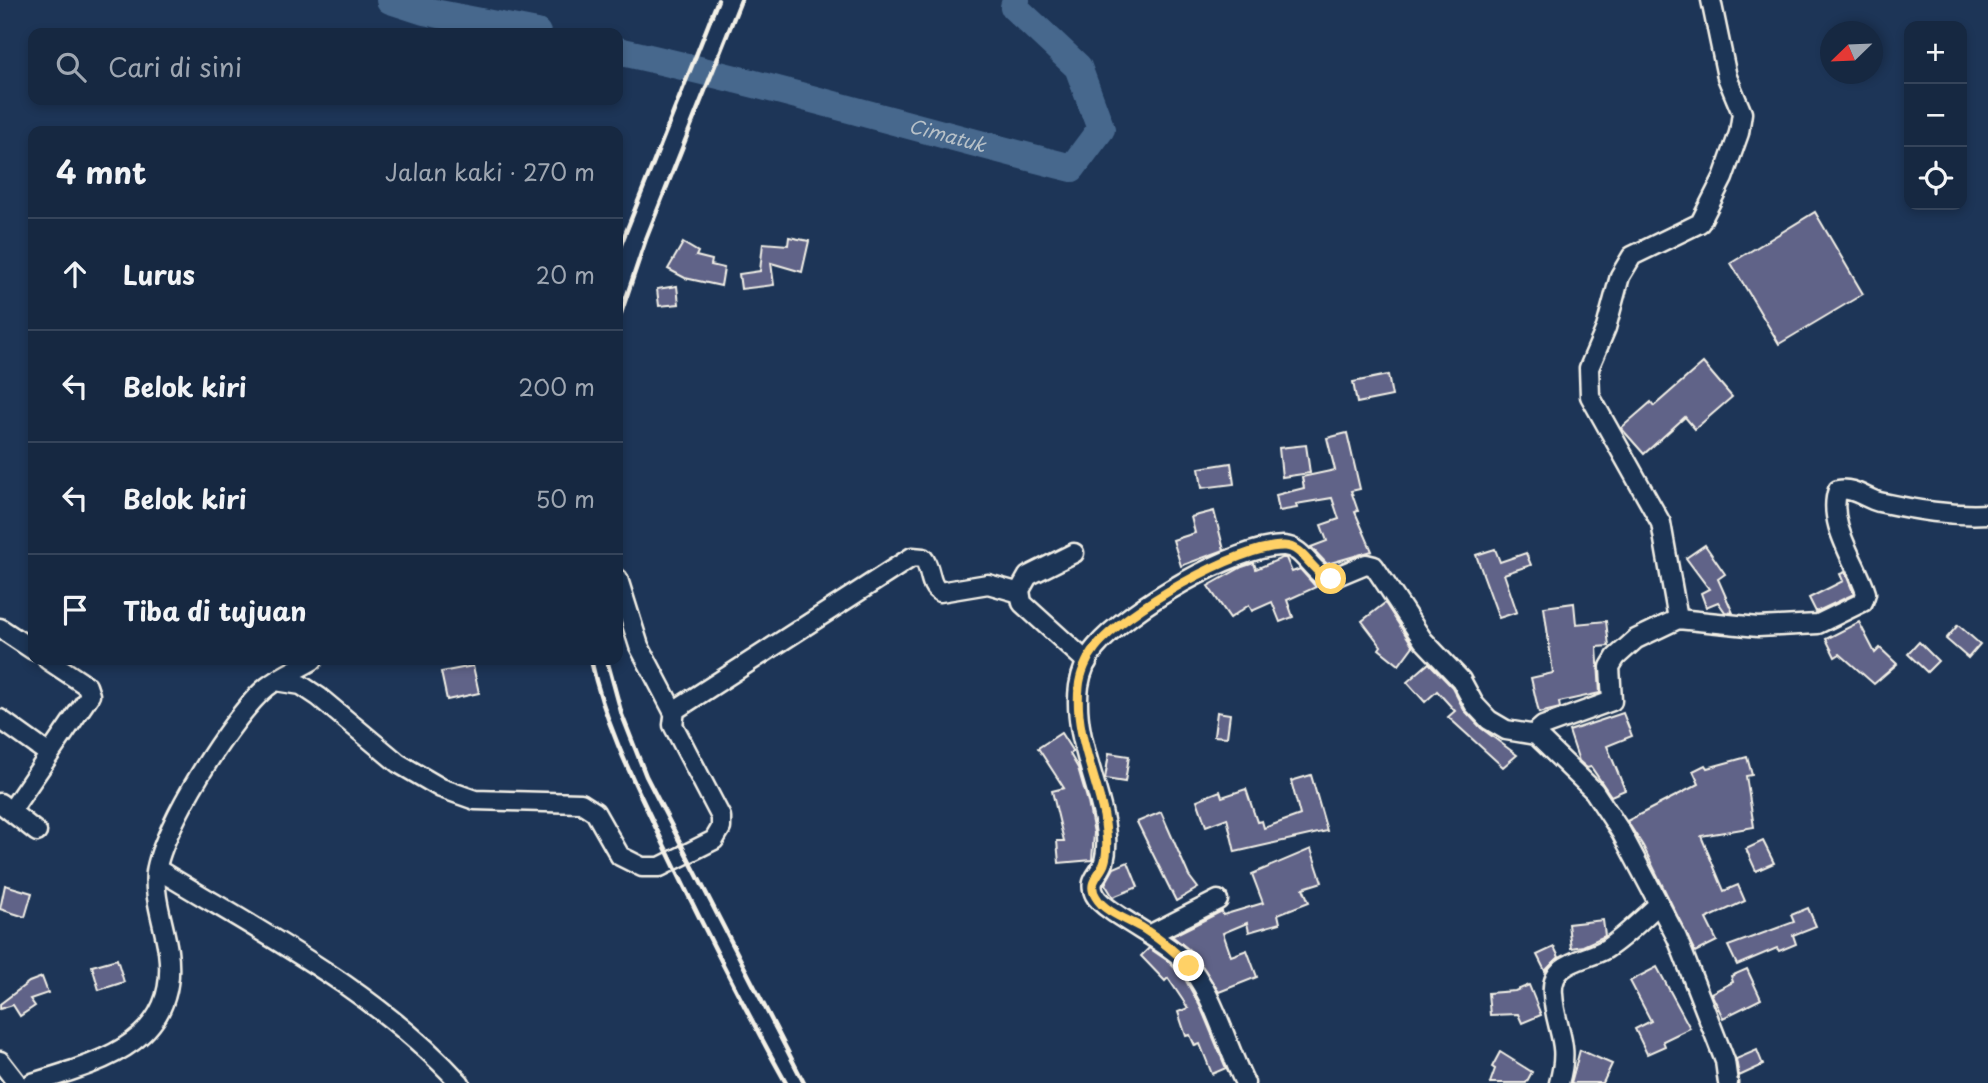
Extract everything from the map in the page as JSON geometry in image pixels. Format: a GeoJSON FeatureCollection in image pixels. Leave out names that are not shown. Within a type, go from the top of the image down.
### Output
{"type":"FeatureCollection","features":[{"type":"Feature","properties":{"kind":"street"},"geometry":{"type":"LineString","coordinates":[[1678,619],[1661,523],[1590,396],[1589,368],[1606,328],[1620,276],[1632,256],[1700,223],[1723,178],[1738,133],[1742,113],[1727,77],[1711,0]]}},
{"type":"Feature","properties":{"kind":"street"},"geometry":{"type":"LineString","coordinates":[[1534,734],[1543,726],[1612,701],[1610,667],[1616,657],[1636,639],[1678,619],[1758,627],[1818,624],[1863,602],[1866,593],[1841,532],[1834,506],[1838,490],[1846,489],[1876,501],[1935,513],[1988,514]]}},
{"type":"Feature","properties":{"kind":"street"},"geometry":{"type":"LineString","coordinates":[[1245,1083],[1193,971],[1172,949],[1102,905],[1093,890],[1093,880],[1104,863],[1106,842],[1103,816],[1079,720],[1078,688],[1095,648],[1108,635],[1181,583],[1259,550],[1284,546],[1294,549],[1331,579],[1366,564],[1374,566],[1423,640],[1461,680],[1474,704],[1489,720],[1506,730],[1534,734],[1594,791],[1621,832],[1659,904],[1699,993],[1725,1061],[1728,1083]]}},
{"type":"Feature","properties":{"kind":"street"},"geometry":{"type":"LineString","coordinates":[[1074,553],[1028,576],[1020,593],[1022,603],[1087,662]]}},
{"type":"Feature","properties":{"kind":"street"},"geometry":{"type":"LineString","coordinates":[[673,711],[912,557],[923,558],[928,564],[935,589],[940,592],[988,584],[1020,593]]}},
{"type":"Feature","properties":{"kind":"street"},"geometry":{"type":"LineString","coordinates":[[276,681],[301,685],[398,763],[440,788],[475,800],[581,803],[595,812],[621,856],[642,867],[660,867],[714,840],[721,828],[718,808],[673,725],[673,711],[639,646],[623,595]]}},
{"type":"Feature","properties":{"kind":"street"},"geometry":{"type":"LineString","coordinates":[[0,628],[28,647]]}},
{"type":"Feature","properties":{"kind":"street"},"geometry":{"type":"LineString","coordinates":[[37,832],[6,807],[49,754],[90,695],[89,689],[55,665]]}},
{"type":"Feature","properties":{"kind":"street"},"geometry":{"type":"LineString","coordinates":[[32,1083],[114,1054],[134,1044],[152,1025],[165,997],[169,956],[157,869],[199,777],[238,720],[276,681],[304,665]]}},
{"type":"Feature","properties":{"kind":"street"},"geometry":{"type":"LineString","coordinates":[[0,719],[49,754]]}},
{"type":"Feature","properties":{"kind":"street"},"geometry":{"type":"LineString","coordinates":[[157,869],[349,986],[440,1061],[460,1083]]}},
{"type":"Feature","properties":{"kind":"street"},"geometry":{"type":"LineString","coordinates":[[1151,934],[1218,900]]}},
{"type":"Feature","properties":{"kind":"street"},"geometry":{"type":"LineString","coordinates":[[1559,1083],[1565,1062],[1564,1040],[1552,995],[1553,980],[1568,966],[1618,941],[1659,904]]}},
{"type":"Feature","properties":{"kind":"street"},"geometry":{"type":"LineString","coordinates":[[0,1061],[17,1083]]}},
{"type":"Feature","properties":{"kind":"building"},"geometry":{"type":"Polygon","coordinates":[[[1815,212],[1863,294],[1779,344],[1731,263],[1815,212]]]}},
{"type":"Feature","properties":{"kind":"building"},"geometry":{"type":"Polygon","coordinates":[[[789,237],[809,241],[802,272],[771,263],[774,285],[741,289],[739,274],[760,271],[763,243],[788,245],[789,237]]]}},
{"type":"Feature","properties":{"kind":"building"},"geometry":{"type":"Polygon","coordinates":[[[683,243],[698,252],[696,256],[712,260],[711,265],[724,268],[721,286],[685,278],[668,269],[683,243]]]}},
{"type":"Feature","properties":{"kind":"building"},"geometry":{"type":"Polygon","coordinates":[[[677,286],[679,304],[659,306],[657,289],[677,286]]]}},
{"type":"Feature","properties":{"kind":"building"},"geometry":{"type":"Polygon","coordinates":[[[1703,363],[1732,397],[1695,429],[1685,417],[1644,454],[1621,428],[1651,402],[1654,406],[1703,363]]]}},
{"type":"Feature","properties":{"kind":"building"},"geometry":{"type":"Polygon","coordinates":[[[1388,375],[1392,396],[1357,403],[1353,382],[1388,375]]]}},
{"type":"Feature","properties":{"kind":"building"},"geometry":{"type":"Polygon","coordinates":[[[1347,433],[1360,489],[1351,491],[1358,511],[1355,512],[1372,551],[1327,564],[1311,547],[1327,541],[1321,525],[1339,519],[1332,498],[1296,504],[1297,508],[1279,511],[1276,495],[1304,488],[1302,477],[1335,470],[1327,438],[1347,433]]]}},
{"type":"Feature","properties":{"kind":"building"},"geometry":{"type":"Polygon","coordinates":[[[1306,445],[1310,473],[1282,477],[1279,448],[1306,445]]]}},
{"type":"Feature","properties":{"kind":"building"},"geometry":{"type":"Polygon","coordinates":[[[1231,463],[1234,484],[1202,488],[1199,468],[1231,463]]]}},
{"type":"Feature","properties":{"kind":"building"},"geometry":{"type":"Polygon","coordinates":[[[1214,511],[1224,550],[1181,566],[1173,540],[1195,533],[1191,517],[1214,511]]]}},
{"type":"Feature","properties":{"kind":"building"},"geometry":{"type":"Polygon","coordinates":[[[1705,545],[1725,574],[1718,579],[1733,613],[1725,612],[1718,602],[1706,607],[1701,593],[1709,589],[1686,558],[1705,545]]]}},
{"type":"Feature","properties":{"kind":"building"},"geometry":{"type":"Polygon","coordinates":[[[1495,549],[1500,562],[1526,553],[1531,565],[1504,574],[1517,612],[1499,618],[1476,555],[1495,549]]]}},
{"type":"Feature","properties":{"kind":"building"},"geometry":{"type":"Polygon","coordinates":[[[1286,558],[1292,572],[1300,569],[1316,587],[1287,600],[1293,617],[1280,622],[1272,602],[1252,611],[1249,605],[1230,618],[1208,586],[1242,567],[1254,563],[1256,569],[1286,558]]]}},
{"type":"Feature","properties":{"kind":"building"},"geometry":{"type":"Polygon","coordinates":[[[1845,572],[1854,594],[1816,612],[1809,598],[1843,581],[1840,574],[1845,572]]]}},
{"type":"Feature","properties":{"kind":"building"},"geometry":{"type":"Polygon","coordinates":[[[1385,603],[1413,646],[1399,665],[1379,649],[1381,646],[1362,621],[1385,603]]]}},
{"type":"Feature","properties":{"kind":"building"},"geometry":{"type":"Polygon","coordinates":[[[1574,603],[1576,624],[1606,621],[1609,646],[1597,647],[1600,693],[1559,702],[1560,708],[1539,713],[1531,678],[1553,673],[1544,607],[1574,603]]]}},
{"type":"Feature","properties":{"kind":"building"},"geometry":{"type":"Polygon","coordinates":[[[1859,622],[1875,653],[1880,648],[1897,664],[1874,684],[1840,654],[1835,657],[1826,639],[1859,622]]]}},
{"type":"Feature","properties":{"kind":"building"},"geometry":{"type":"Polygon","coordinates":[[[1958,625],[1980,644],[1968,658],[1946,639],[1958,625]]]}},
{"type":"Feature","properties":{"kind":"building"},"geometry":{"type":"Polygon","coordinates":[[[1919,642],[1938,661],[1927,672],[1908,654],[1919,642]]]}},
{"type":"Feature","properties":{"kind":"building"},"geometry":{"type":"Polygon","coordinates":[[[1429,663],[1452,687],[1464,710],[1481,728],[1517,755],[1503,767],[1448,717],[1455,711],[1437,691],[1425,702],[1407,682],[1429,663]]]}},
{"type":"Feature","properties":{"kind":"building"},"geometry":{"type":"Polygon","coordinates":[[[473,666],[479,693],[447,700],[441,672],[473,666]]]}},
{"type":"Feature","properties":{"kind":"building"},"geometry":{"type":"Polygon","coordinates":[[[1217,712],[1230,714],[1227,737],[1214,736],[1217,712]]]}},
{"type":"Feature","properties":{"kind":"building"},"geometry":{"type":"Polygon","coordinates":[[[1623,713],[1632,736],[1607,746],[1625,790],[1611,796],[1591,767],[1587,768],[1579,761],[1569,731],[1623,713]]]}},
{"type":"Feature","properties":{"kind":"building"},"geometry":{"type":"Polygon","coordinates":[[[1061,733],[1073,752],[1070,754],[1078,768],[1088,802],[1094,833],[1092,860],[1059,863],[1057,841],[1064,841],[1052,791],[1064,788],[1038,748],[1061,733]]]}},
{"type":"Feature","properties":{"kind":"building"},"geometry":{"type":"Polygon","coordinates":[[[1109,753],[1129,756],[1125,782],[1105,779],[1109,753]]]}},
{"type":"Feature","properties":{"kind":"building"},"geometry":{"type":"Polygon","coordinates":[[[1747,757],[1752,775],[1746,776],[1754,827],[1701,836],[1724,891],[1738,885],[1745,901],[1706,919],[1717,941],[1695,952],[1643,846],[1627,821],[1699,784],[1693,771],[1705,765],[1707,768],[1747,757]]]}},
{"type":"Feature","properties":{"kind":"building"},"geometry":{"type":"Polygon","coordinates":[[[1311,775],[1327,831],[1235,852],[1227,818],[1206,826],[1197,800],[1220,791],[1222,797],[1246,789],[1257,822],[1262,821],[1264,828],[1300,815],[1291,781],[1311,775]]]}},
{"type":"Feature","properties":{"kind":"building"},"geometry":{"type":"Polygon","coordinates":[[[1161,812],[1189,876],[1198,888],[1176,901],[1137,822],[1161,812]]]}},
{"type":"Feature","properties":{"kind":"building"},"geometry":{"type":"Polygon","coordinates":[[[1763,841],[1774,863],[1756,871],[1746,849],[1763,841]]]}},
{"type":"Feature","properties":{"kind":"building"},"geometry":{"type":"Polygon","coordinates":[[[1311,849],[1322,882],[1303,888],[1309,902],[1278,914],[1280,923],[1249,932],[1247,923],[1223,933],[1231,956],[1247,950],[1257,977],[1219,992],[1193,953],[1172,936],[1222,911],[1223,915],[1263,903],[1252,874],[1311,849]]]}},
{"type":"Feature","properties":{"kind":"building"},"geometry":{"type":"Polygon","coordinates":[[[1128,862],[1138,887],[1113,897],[1105,884],[1114,868],[1128,862]]]}},
{"type":"Feature","properties":{"kind":"building"},"geometry":{"type":"Polygon","coordinates":[[[5,885],[32,893],[25,917],[0,909],[5,885]]]}},
{"type":"Feature","properties":{"kind":"building"},"geometry":{"type":"Polygon","coordinates":[[[1808,908],[1816,926],[1793,935],[1796,944],[1779,951],[1777,948],[1737,965],[1728,946],[1794,922],[1791,915],[1808,908]]]}},
{"type":"Feature","properties":{"kind":"building"},"geometry":{"type":"Polygon","coordinates":[[[1603,920],[1605,936],[1583,946],[1571,948],[1568,924],[1603,920]]]}},
{"type":"Feature","properties":{"kind":"building"},"geometry":{"type":"Polygon","coordinates":[[[1554,947],[1559,957],[1545,971],[1537,955],[1554,947]]]}},
{"type":"Feature","properties":{"kind":"building"},"geometry":{"type":"Polygon","coordinates":[[[1149,948],[1168,961],[1185,979],[1201,1008],[1226,1068],[1212,1074],[1200,1044],[1195,1046],[1190,1035],[1186,1036],[1178,1012],[1188,1008],[1168,978],[1165,981],[1141,956],[1149,948]]]}},
{"type":"Feature","properties":{"kind":"building"},"geometry":{"type":"Polygon","coordinates":[[[117,959],[124,982],[99,990],[92,966],[117,959]]]}},
{"type":"Feature","properties":{"kind":"building"},"geometry":{"type":"Polygon","coordinates":[[[1657,967],[1690,1028],[1663,1041],[1665,1046],[1647,1054],[1635,1029],[1651,1021],[1630,981],[1657,967]]]}},
{"type":"Feature","properties":{"kind":"building"},"geometry":{"type":"Polygon","coordinates":[[[1747,969],[1761,999],[1723,1018],[1711,993],[1733,982],[1731,976],[1747,969]]]}},
{"type":"Feature","properties":{"kind":"building"},"geometry":{"type":"Polygon","coordinates":[[[42,977],[48,993],[30,999],[35,1006],[20,1016],[13,1005],[0,1009],[0,1004],[29,982],[42,977]]]}},
{"type":"Feature","properties":{"kind":"building"},"geometry":{"type":"Polygon","coordinates":[[[1529,985],[1541,1015],[1522,1023],[1518,1014],[1490,1015],[1488,993],[1515,991],[1529,985]]]}},
{"type":"Feature","properties":{"kind":"building"},"geometry":{"type":"Polygon","coordinates":[[[1580,1050],[1612,1064],[1603,1083],[1571,1083],[1580,1050]]]}},
{"type":"Feature","properties":{"kind":"building"},"geometry":{"type":"Polygon","coordinates":[[[1757,1050],[1763,1065],[1739,1076],[1736,1059],[1757,1050]]]}},
{"type":"Feature","properties":{"kind":"building"},"geometry":{"type":"Polygon","coordinates":[[[1500,1052],[1532,1072],[1526,1083],[1490,1083],[1495,1069],[1492,1067],[1500,1052]]]}},
{"type":"Feature","properties":{"kind":"waterway","name":"Cimatuk"},"geometry":{"type":"LineString","coordinates":[[390,0],[424,11],[511,28]]}},
{"type":"Feature","properties":{"kind":"waterway","name":"Cimatuk"},"geometry":{"type":"LineString","coordinates":[[623,52],[732,78],[1072,168],[1101,129],[1078,67],[1014,7],[1016,0]]}},
{"type":"Feature","properties":{"kind":"railway"},"geometry":{"type":"LineString","coordinates":[[623,239],[718,0]]}},
{"type":"Feature","properties":{"kind":"railway"},"geometry":{"type":"LineString","coordinates":[[623,307],[646,239],[741,0]]}},
{"type":"Feature","properties":{"kind":"railway"},"geometry":{"type":"LineString","coordinates":[[592,665],[613,733],[633,780],[709,937],[786,1083]]}},
{"type":"Feature","properties":{"kind":"railway"},"geometry":{"type":"LineString","coordinates":[[608,665],[622,715],[646,776],[804,1083]]}},
{"type":"Feature","properties":{"kind":"route"},"geometry":{"type":"LineString","coordinates":[[1189,966],[1164,943],[1102,905],[1094,894],[1093,880],[1103,866],[1106,842],[1103,816],[1079,720],[1080,677],[1095,648],[1108,635],[1171,589],[1212,568],[1259,550],[1284,546],[1294,549],[1315,569],[1331,579]]}}]}
